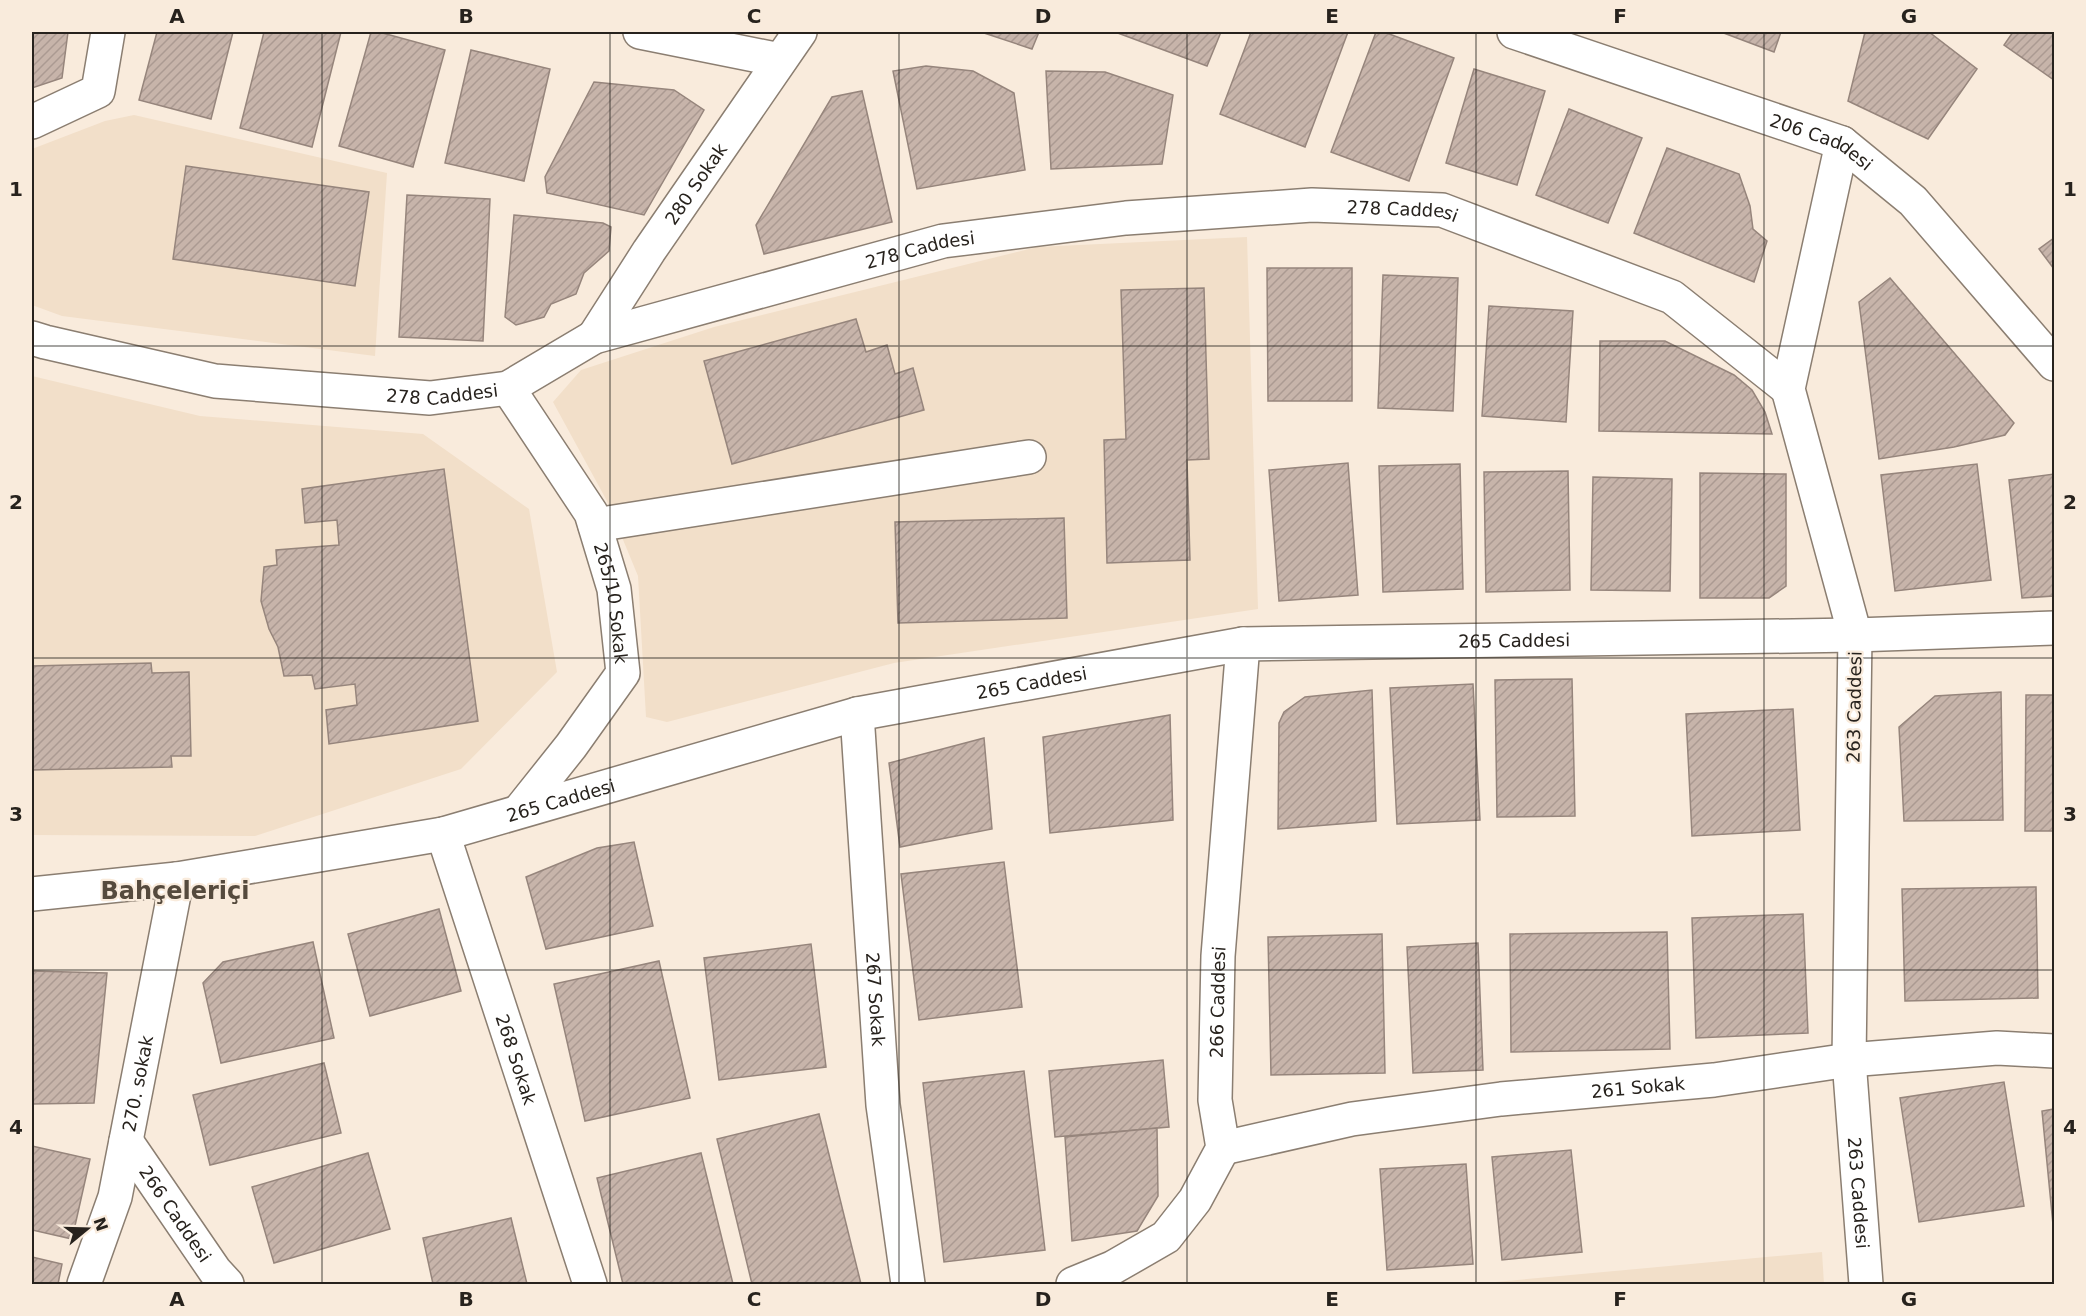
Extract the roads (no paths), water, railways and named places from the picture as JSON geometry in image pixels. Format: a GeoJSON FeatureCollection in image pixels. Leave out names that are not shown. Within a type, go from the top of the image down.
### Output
{"type":"FeatureCollection","features":[{"type":"Feature","properties":{"kind":"street"},"geometry":{"type":"LineString","coordinates":[[32,122],[98,91],[108,32]]}},
{"type":"Feature","properties":{"kind":"street"},"geometry":{"type":"LineString","coordinates":[[640,32],[780,60]]}},
{"type":"Feature","properties":{"kind":"street","name":"280 Sokak"},"geometry":{"type":"LineString","coordinates":[[594,338],[649,251],[800,32]]}},
{"type":"Feature","properties":{"kind":"street","name":"206 Caddesi"},"geometry":{"type":"LineString","coordinates":[[1514,32],[1842,143],[1913,201],[2055,364]]}},
{"type":"Feature","properties":{"kind":"street","name":"263 Caddesi"},"geometry":{"type":"LineString","coordinates":[[1842,143],[1788,389],[1856,635],[1850,1060],[1866,1284]]}},
{"type":"Feature","properties":{"kind":"street","name":"278 Caddesi"},"geometry":{"type":"LineString","coordinates":[[32,338],[215,381],[430,398],[508,388],[594,338],[943,241],[1126,218],[1300,205],[1442,210],[1672,297],[1788,389]]}},
{"type":"Feature","properties":{"kind":"street","name":"265/10 Sokak"},"geometry":{"type":"LineString","coordinates":[[508,388],[591,513],[614,589],[623,673],[571,746],[520,810]]}},
{"type":"Feature","properties":{"kind":"street"},"geometry":{"type":"LineString","coordinates":[[595,525],[1029,457]]}},
{"type":"Feature","properties":{"kind":"street","name":"265 Caddesi"},"geometry":{"type":"LineString","coordinates":[[32,894],[177,879],[443,834],[857,714],[1243,645],[1856,635],[2055,628]]}},
{"type":"Feature","properties":{"kind":"street","name":"266 Caddesi"},"geometry":{"type":"LineString","coordinates":[[1223,1148],[1215,1100],[1218,956],[1243,645]]}},
{"type":"Feature","properties":{"kind":"street","name":"267 Sokak"},"geometry":{"type":"LineString","coordinates":[[857,714],[884,1105],[908,1284]]}},
{"type":"Feature","properties":{"kind":"street","name":"268 Sokak"},"geometry":{"type":"LineString","coordinates":[[443,834],[590,1284]]}},
{"type":"Feature","properties":{"kind":"street","name":"270. sokak"},"geometry":{"type":"LineString","coordinates":[[84,1284],[115,1197],[177,879]]}},
{"type":"Feature","properties":{"kind":"street","name":"261 Sokak"},"geometry":{"type":"LineString","coordinates":[[1223,1148],[1352,1119],[1501,1099],[1714,1080],[1850,1060],[1997,1048],[2055,1051]]}},
{"type":"Feature","properties":{"kind":"street","name":"266 Caddesi"},"geometry":{"type":"LineString","coordinates":[[126,1141],[215,1271],[227,1284]]}},
{"type":"Feature","properties":{"kind":"street"},"geometry":{"type":"LineString","coordinates":[[1073,1284],[1112,1268],[1166,1237],[1195,1200],[1223,1148]]}},
{"type":"Feature","properties":{"kind":"district","name":"Bahçeleriçi"},"geometry":{"type":"Point","coordinates":[175,891]}}]}
